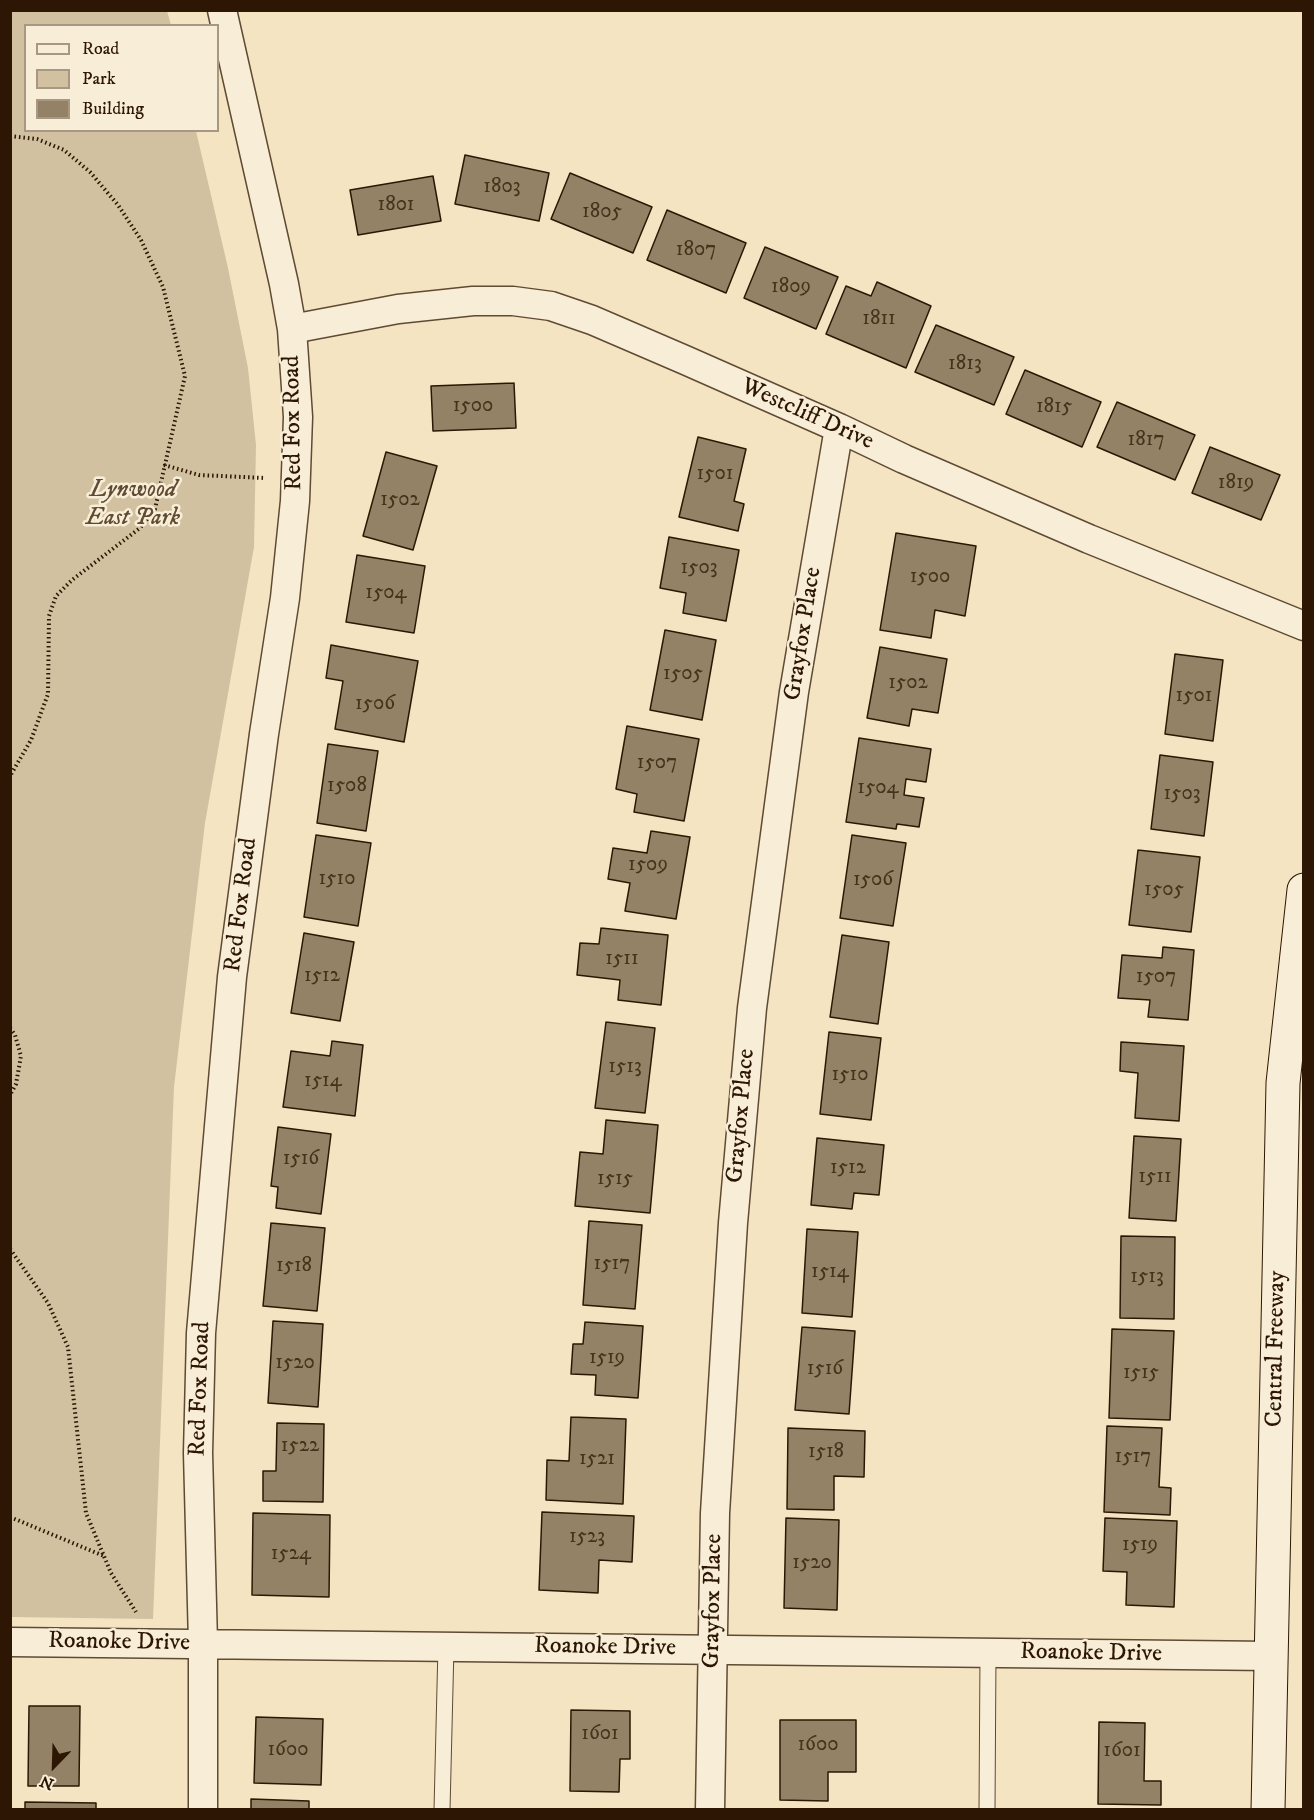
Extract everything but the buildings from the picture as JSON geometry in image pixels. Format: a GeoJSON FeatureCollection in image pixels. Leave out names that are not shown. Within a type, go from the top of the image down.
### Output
{"type":"FeatureCollection","features":[{"type":"Feature","properties":{"kind":"main road","name":"Central Freeway"},"geometry":{"type":"LineString","coordinates":[[1268,1809],[1283,1083],[1304,890]]}},
{"type":"Feature","properties":{"kind":"street","name":"Red Fox Road"},"geometry":{"type":"LineString","coordinates":[[203,1809],[203,1643],[198,1454],[201,1334],[232,977],[264,734],[285,598],[296,480],[298,417],[292,329],[284,284],[222,10]]}},
{"type":"Feature","properties":{"kind":"street","name":"Westcliff Drive"},"geometry":{"type":"LineString","coordinates":[[292,329],[398,309],[473,302],[513,301],[551,306],[612,329],[1089,539],[1304,626]]}},
{"type":"Feature","properties":{"kind":"street","name":"Grayfox Place"},"geometry":{"type":"LineString","coordinates":[[710,1809],[716,1501],[733,1222],[752,1008],[794,692],[839,428]]}},
{"type":"Feature","properties":{"kind":"street","name":"Roanoke Drive"},"geometry":{"type":"LineString","coordinates":[[10,1642],[1271,1656]]}},
{"type":"Feature","properties":{"kind":"lane"},"geometry":{"type":"LineString","coordinates":[[442,1809],[446,1646]]}},
{"type":"Feature","properties":{"kind":"lane"},"geometry":{"type":"LineString","coordinates":[[987,1809],[988,1653]]}},
{"type":"Feature","properties":{"kind":"path"},"geometry":{"type":"LineString","coordinates":[[10,136],[37,139],[64,150],[90,172],[118,205],[141,240],[163,287],[185,376],[155,510],[140,528],[72,580],[56,596],[50,616],[48,694],[31,740],[10,776]]}},
{"type":"Feature","properties":{"kind":"path"},"geometry":{"type":"LineString","coordinates":[[165,465],[199,475],[296,480]]}},
{"type":"Feature","properties":{"kind":"path"},"geometry":{"type":"LineString","coordinates":[[10,1028],[15,1035],[21,1056],[16,1084],[10,1095]]}},
{"type":"Feature","properties":{"kind":"path"},"geometry":{"type":"LineString","coordinates":[[10,1249],[48,1303],[68,1347],[86,1513],[111,1573],[157,1643]]}},
{"type":"Feature","properties":{"kind":"path"},"geometry":{"type":"LineString","coordinates":[[10,1517],[105,1557]]}},
{"type":"Feature","properties":{"kind":"green space","name":"Lynwood East Park"},"geometry":{"type":"Polygon","coordinates":[[[11,10],[167,11],[171,24],[24,24],[24,132],[196,132],[228,268],[248,368],[256,445],[254,547],[205,823],[174,1087],[153,1619],[11,1617],[11,10]]]}}]}
